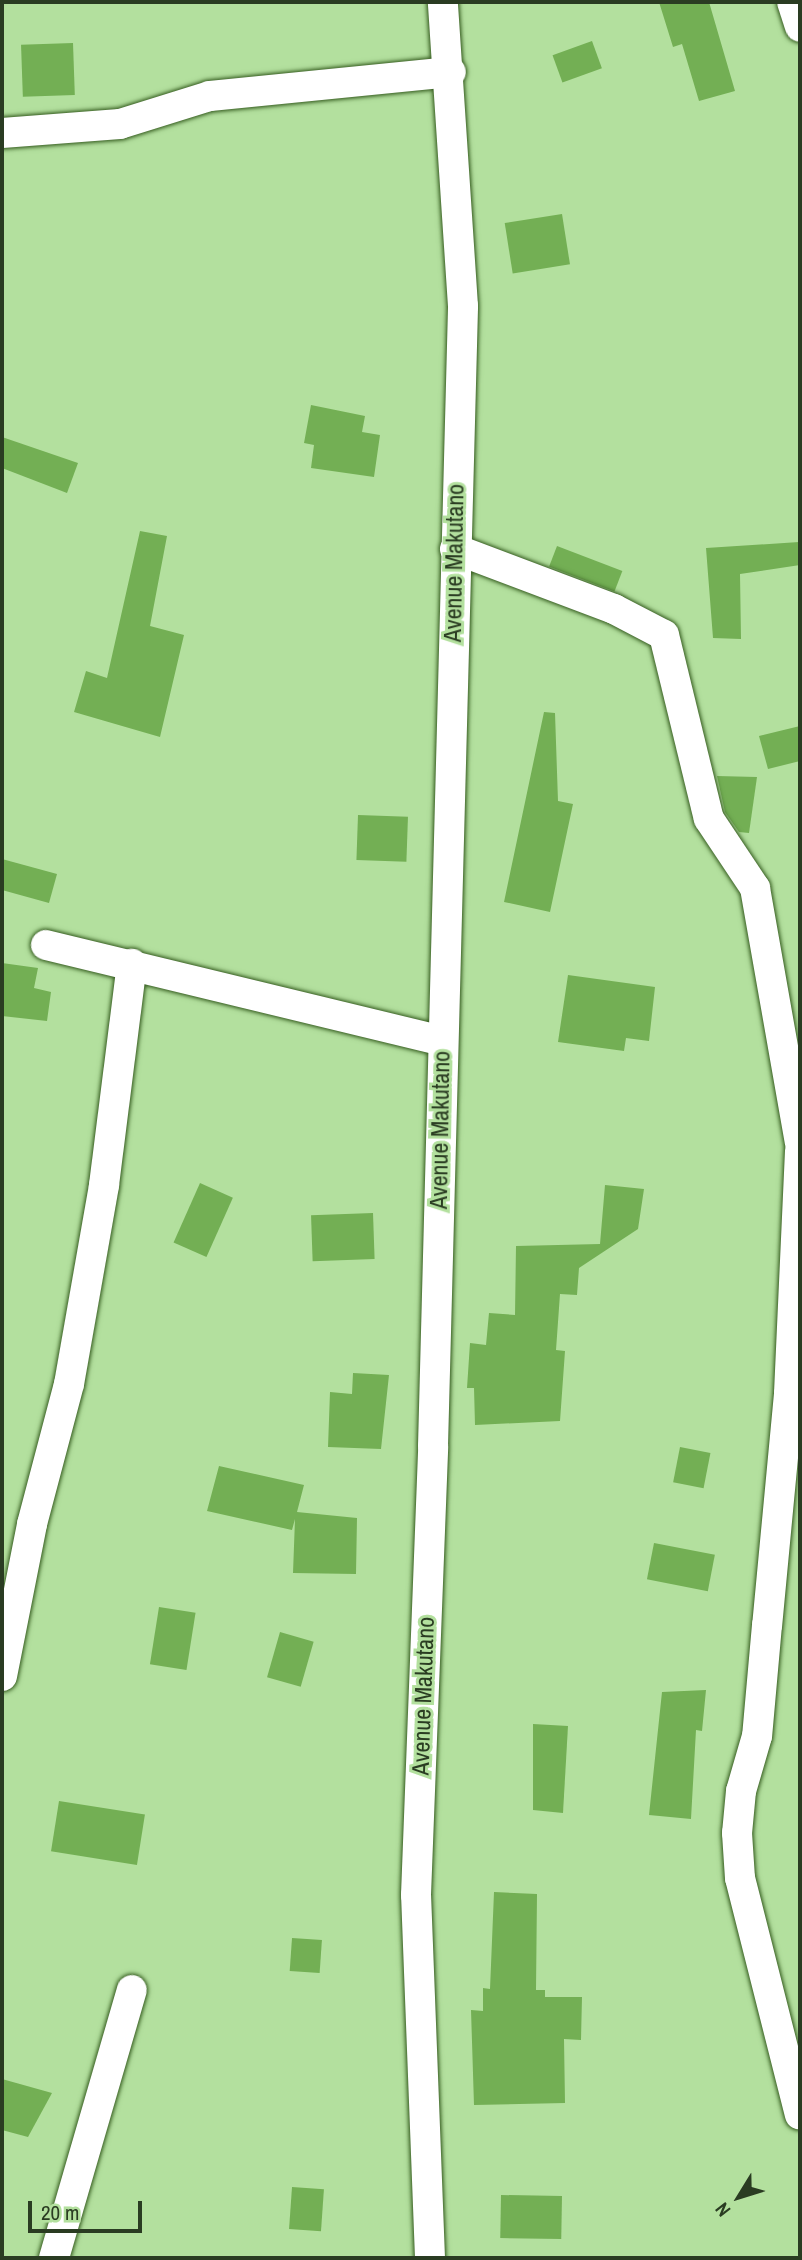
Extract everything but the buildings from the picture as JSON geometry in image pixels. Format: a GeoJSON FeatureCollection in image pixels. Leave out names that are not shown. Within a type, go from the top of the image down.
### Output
{"type":"FeatureCollection","features":[{"type":"Feature","properties":{"kind":"street","name":"Avenue Makutano"},"geometry":{"type":"LineString","coordinates":[[430,2258],[415,1895],[463,306],[451,72],[443,2]]}},
{"type":"Feature","properties":{"kind":"street"},"geometry":{"type":"LineString","coordinates":[[792,2],[800,27]]}},
{"type":"Feature","properties":{"kind":"street"},"geometry":{"type":"LineString","coordinates":[[2,133],[120,124],[211,96],[451,72]]}},
{"type":"Feature","properties":{"kind":"street"},"geometry":{"type":"LineString","coordinates":[[455,549],[614,609],[664,635],[709,819],[755,888],[800,1142]]}},
{"type":"Feature","properties":{"kind":"street"},"geometry":{"type":"LineString","coordinates":[[46,945],[442,1041]]}},
{"type":"Feature","properties":{"kind":"street"},"geometry":{"type":"LineString","coordinates":[[2,1676],[32,1524],[69,1384],[104,1185],[131,964]]}},
{"type":"Feature","properties":{"kind":"street"},"geometry":{"type":"LineString","coordinates":[[800,1152],[789,1394],[769,1611],[757,1736],[741,1791],[737,1833],[740,1878],[800,2115]]}},
{"type":"Feature","properties":{"kind":"street"},"geometry":{"type":"LineString","coordinates":[[54,2258],[132,1990]]}}]}
